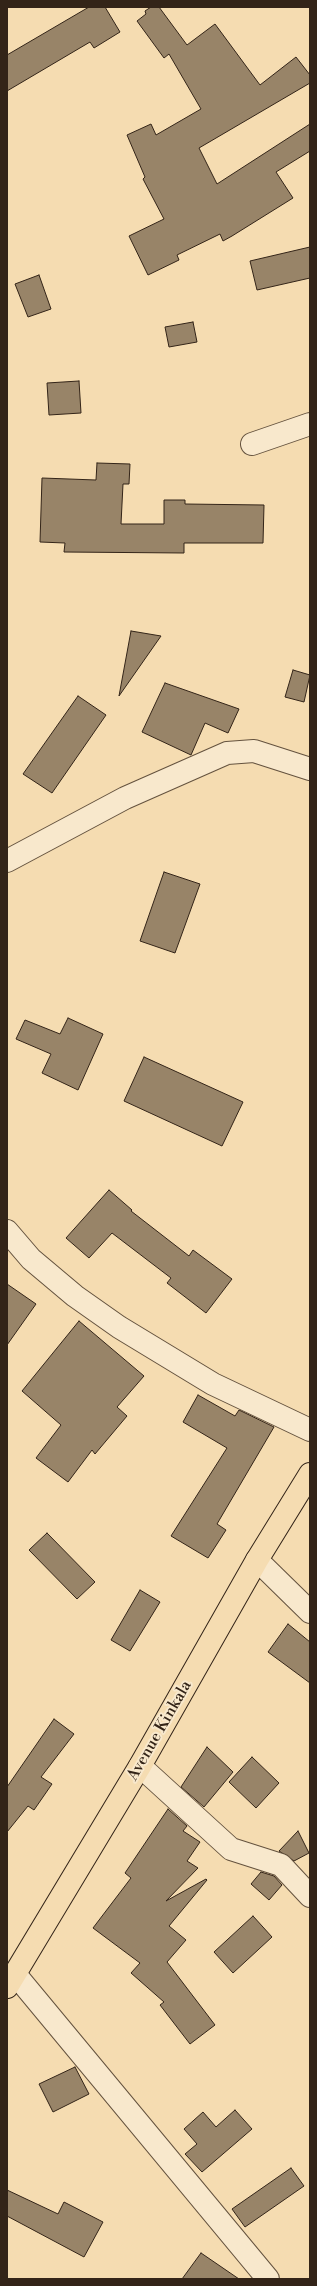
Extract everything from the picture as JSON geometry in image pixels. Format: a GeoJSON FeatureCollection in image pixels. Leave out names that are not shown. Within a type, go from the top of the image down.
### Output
{"type":"FeatureCollection","features":[{"type":"Feature","properties":{"kind":"main road","name":"Avenue Kinkala"},"geometry":{"type":"LineString","coordinates":[[11,1981],[140,1766],[257,1560],[310,1474]]}},
{"type":"Feature","properties":{"kind":"street"},"geometry":{"type":"LineString","coordinates":[[252,444],[310,424]]}},
{"type":"Feature","properties":{"kind":"street"},"geometry":{"type":"LineString","coordinates":[[7,860],[125,798],[227,753],[254,751],[310,769]]}},
{"type":"Feature","properties":{"kind":"street"},"geometry":{"type":"LineString","coordinates":[[7,1231],[31,1259],[75,1296],[119,1326],[213,1384],[310,1430]]}},
{"type":"Feature","properties":{"kind":"street"},"geometry":{"type":"LineString","coordinates":[[257,1560],[310,1612]]}},
{"type":"Feature","properties":{"kind":"street"},"geometry":{"type":"LineString","coordinates":[[140,1766],[231,1848],[281,1865],[310,1896]]}},
{"type":"Feature","properties":{"kind":"street"},"geometry":{"type":"LineString","coordinates":[[11,1981],[268,2279]]}},
{"type":"Feature","properties":{"kind":"building"},"geometry":{"type":"Polygon","coordinates":[[[89,7],[105,7],[120,32],[94,48],[90,42],[7,91],[7,55],[89,7]]]}},
{"type":"Feature","properties":{"kind":"building"},"geometry":{"type":"Polygon","coordinates":[[[151,7],[159,7],[187,45],[215,24],[260,85],[296,57],[310,75],[310,83],[199,148],[217,184],[310,124],[310,151],[276,172],[293,198],[223,241],[220,234],[177,255],[179,260],[148,275],[129,236],[164,219],[143,179],[145,177],[127,135],[151,124],[156,135],[201,109],[169,54],[164,58],[137,21],[146,14],[145,11],[151,7]]]}},
{"type":"Feature","properties":{"kind":"building"},"geometry":{"type":"Polygon","coordinates":[[[310,247],[310,278],[257,290],[250,261],[310,247]]]}},
{"type":"Feature","properties":{"kind":"building"},"geometry":{"type":"Polygon","coordinates":[[[39,275],[51,309],[28,317],[15,284],[39,275]]]}},
{"type":"Feature","properties":{"kind":"building"},"geometry":{"type":"Polygon","coordinates":[[[193,322],[197,342],[169,347],[165,327],[193,322]]]}},
{"type":"Feature","properties":{"kind":"building"},"geometry":{"type":"Polygon","coordinates":[[[79,381],[81,413],[49,415],[47,383],[79,381]]]}},
{"type":"Feature","properties":{"kind":"building"},"geometry":{"type":"Polygon","coordinates":[[[97,463],[130,464],[129,484],[123,484],[121,524],[164,524],[164,500],[185,500],[185,504],[264,505],[263,543],[184,543],[184,553],[64,552],[65,543],[40,542],[42,478],[96,480],[97,463]]]}},
{"type":"Feature","properties":{"kind":"building"},"geometry":{"type":"Polygon","coordinates":[[[131,631],[161,636],[119,696],[131,631]]]}},
{"type":"Feature","properties":{"kind":"building"},"geometry":{"type":"Polygon","coordinates":[[[293,670],[310,675],[304,702],[285,697],[293,670]]]}},
{"type":"Feature","properties":{"kind":"building"},"geometry":{"type":"Polygon","coordinates":[[[165,683],[239,709],[228,733],[205,723],[191,755],[142,732],[165,683]]]}},
{"type":"Feature","properties":{"kind":"building"},"geometry":{"type":"Polygon","coordinates":[[[78,696],[106,715],[52,793],[23,774],[78,696]]]}},
{"type":"Feature","properties":{"kind":"building"},"geometry":{"type":"Polygon","coordinates":[[[164,872],[200,884],[175,953],[140,941],[164,872]]]}},
{"type":"Feature","properties":{"kind":"building"},"geometry":{"type":"Polygon","coordinates":[[[68,1018],[103,1034],[78,1090],[42,1073],[51,1054],[16,1039],[25,1020],[60,1034],[68,1018]]]}},
{"type":"Feature","properties":{"kind":"building"},"geometry":{"type":"Polygon","coordinates":[[[144,1057],[243,1102],[222,1146],[124,1101],[144,1057]]]}},
{"type":"Feature","properties":{"kind":"building"},"geometry":{"type":"Polygon","coordinates":[[[109,1190],[132,1210],[131,1211],[189,1256],[193,1250],[232,1279],[206,1313],[167,1283],[171,1278],[112,1233],[89,1258],[66,1238],[109,1190]]]}},
{"type":"Feature","properties":{"kind":"building"},"geometry":{"type":"Polygon","coordinates":[[[7,1284],[36,1304],[7,1345],[7,1284]]]}},
{"type":"Feature","properties":{"kind":"building"},"geometry":{"type":"Polygon","coordinates":[[[79,1321],[144,1376],[117,1407],[127,1416],[95,1454],[92,1450],[68,1482],[36,1458],[61,1425],[22,1391],[79,1321]]]}},
{"type":"Feature","properties":{"kind":"building"},"geometry":{"type":"Polygon","coordinates":[[[198,1395],[235,1416],[239,1410],[274,1427],[217,1524],[226,1530],[208,1558],[171,1536],[227,1448],[183,1422],[198,1395]]]}},
{"type":"Feature","properties":{"kind":"building"},"geometry":{"type":"Polygon","coordinates":[[[47,1533],[95,1582],[77,1599],[29,1550],[47,1533]]]}},
{"type":"Feature","properties":{"kind":"building"},"geometry":{"type":"Polygon","coordinates":[[[140,1590],[160,1602],[130,1651],[111,1640],[140,1590]]]}},
{"type":"Feature","properties":{"kind":"building"},"geometry":{"type":"Polygon","coordinates":[[[288,1624],[310,1642],[310,1683],[268,1652],[288,1624]]]}},
{"type":"Feature","properties":{"kind":"building"},"geometry":{"type":"Polygon","coordinates":[[[54,1719],[74,1734],[41,1777],[52,1784],[34,1810],[28,1806],[7,1832],[7,1787],[54,1719]]]}},
{"type":"Feature","properties":{"kind":"building"},"geometry":{"type":"Polygon","coordinates":[[[207,1747],[233,1772],[204,1807],[181,1787],[207,1747]]]}},
{"type":"Feature","properties":{"kind":"building"},"geometry":{"type":"Polygon","coordinates":[[[252,1757],[279,1783],[256,1808],[229,1782],[252,1757]]]}},
{"type":"Feature","properties":{"kind":"building"},"geometry":{"type":"Polygon","coordinates":[[[168,1809],[187,1826],[183,1831],[200,1842],[187,1861],[198,1868],[166,1901],[206,1879],[207,1880],[169,1926],[186,1940],[167,1962],[215,2025],[190,2044],[160,2005],[164,2002],[131,1973],[140,1963],[93,1928],[131,1878],[125,1873],[168,1809]]]}},
{"type":"Feature","properties":{"kind":"building"},"geometry":{"type":"Polygon","coordinates":[[[298,1831],[309,1853],[294,1861],[279,1851],[298,1831]]]}},
{"type":"Feature","properties":{"kind":"building"},"geometry":{"type":"Polygon","coordinates":[[[261,1872],[274,1876],[282,1885],[269,1900],[251,1884],[261,1872]]]}},
{"type":"Feature","properties":{"kind":"building"},"geometry":{"type":"Polygon","coordinates":[[[253,1916],[272,1937],[233,1973],[214,1952],[253,1916]]]}},
{"type":"Feature","properties":{"kind":"building"},"geometry":{"type":"Polygon","coordinates":[[[75,2067],[89,2094],[53,2112],[39,2084],[75,2067]]]}},
{"type":"Feature","properties":{"kind":"building"},"geometry":{"type":"Polygon","coordinates":[[[235,2110],[252,2129],[202,2172],[185,2154],[197,2144],[184,2129],[203,2112],[216,2127],[235,2110]]]}},
{"type":"Feature","properties":{"kind":"building"},"geometry":{"type":"Polygon","coordinates":[[[291,2168],[304,2186],[245,2227],[232,2209],[291,2168]]]}},
{"type":"Feature","properties":{"kind":"building"},"geometry":{"type":"Polygon","coordinates":[[[7,2190],[58,2214],[64,2202],[103,2222],[84,2257],[7,2216],[7,2190]]]}},
{"type":"Feature","properties":{"kind":"building"},"geometry":{"type":"Polygon","coordinates":[[[201,2253],[239,2279],[182,2279],[201,2253]]]}}]}
